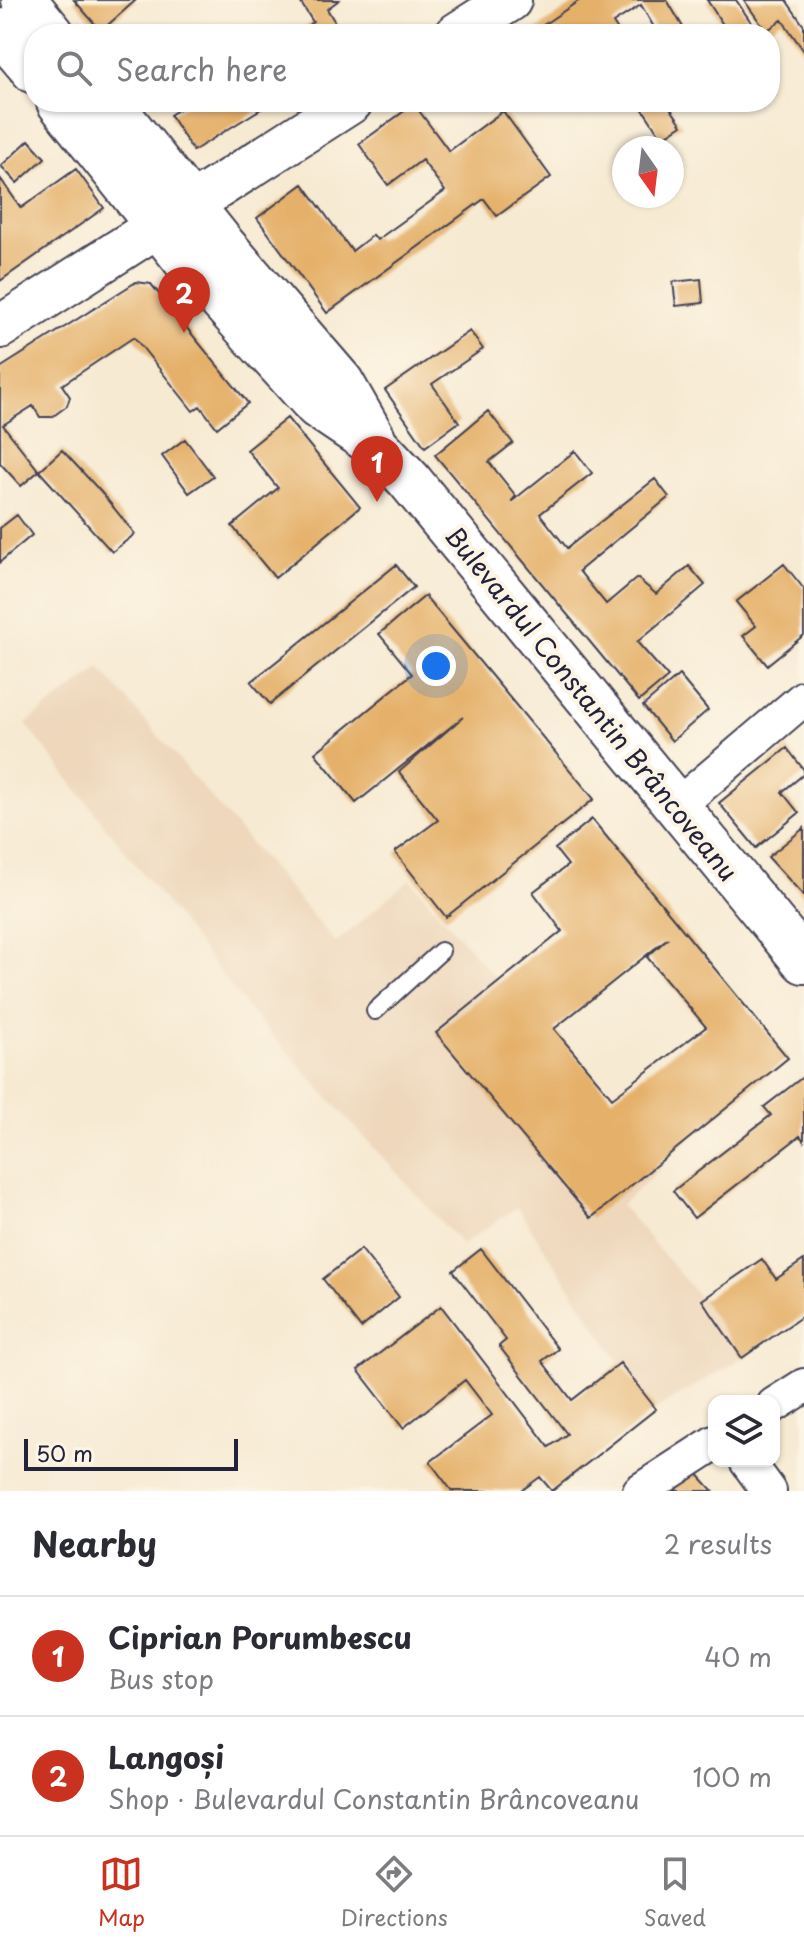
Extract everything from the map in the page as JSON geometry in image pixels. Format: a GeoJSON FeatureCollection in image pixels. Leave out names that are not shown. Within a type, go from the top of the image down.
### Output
{"type":"FeatureCollection","features":[{"type":"Feature","properties":{"kind":"main road"},"geometry":{"type":"LineString","coordinates":[[24,0],[44,24]]}},
{"type":"Feature","properties":{"kind":"main road"},"geometry":{"type":"LineString","coordinates":[[0,31],[24,59]]}},
{"type":"Feature","properties":{"kind":"main road","name":"Bulevardul Constantin Brâncoveanu"},"geometry":{"type":"LineString","coordinates":[[69,112],[341,382],[378,447],[804,961]]}},
{"type":"Feature","properties":{"kind":"main road","name":"Bulevardul Constantin Brâncoveanu"},"geometry":{"type":"LineString","coordinates":[[115,112],[175,215]]}},
{"type":"Feature","properties":{"kind":"street"},"geometry":{"type":"LineString","coordinates":[[473,24],[510,0]]}},
{"type":"Feature","properties":{"kind":"street"},"geometry":{"type":"LineString","coordinates":[[0,327],[335,112]]}},
{"type":"Feature","properties":{"kind":"street"},"geometry":{"type":"LineString","coordinates":[[677,806],[804,698]]}},
{"type":"Feature","properties":{"kind":"street"},"geometry":{"type":"LineString","coordinates":[[780,1401],[804,1386]]}},
{"type":"Feature","properties":{"kind":"street"},"geometry":{"type":"LineString","coordinates":[[640,1491],[708,1447]]}},
{"type":"Feature","properties":{"kind":"street"},"geometry":{"type":"LineString","coordinates":[[751,1467],[769,1491]]}},
{"type":"Feature","properties":{"kind":"lane"},"geometry":{"type":"LineString","coordinates":[[375,1011],[441,951]]}},
{"type":"Feature","properties":{"kind":"shaded area"},"geometry":{"type":"Polygon","coordinates":[[[100,668],[336,943],[410,879],[660,1169],[621,1205],[702,1300],[742,1358],[656,1409],[620,1363],[517,1207],[462,1245],[250,1011],[26,724],[100,668]]]}},
{"type":"Feature","properties":{"kind":"building"},"geometry":{"type":"Polygon","coordinates":[[[74,0],[136,0],[109,24],[95,24],[74,0]]]}},
{"type":"Feature","properties":{"kind":"building"},"geometry":{"type":"Polygon","coordinates":[[[299,0],[339,0],[327,9],[336,24],[310,24],[313,22],[299,0]]]}},
{"type":"Feature","properties":{"kind":"building"},"geometry":{"type":"Polygon","coordinates":[[[580,0],[667,0],[681,24],[652,24],[641,5],[614,24],[545,24],[580,0]]]}},
{"type":"Feature","properties":{"kind":"building"},"geometry":{"type":"Polygon","coordinates":[[[707,0],[736,0],[752,24],[723,24],[707,0]]]}},
{"type":"Feature","properties":{"kind":"building"},"geometry":{"type":"Polygon","coordinates":[[[744,0],[786,0],[804,26],[804,51],[782,20],[776,24],[761,24],[744,0]]]}},
{"type":"Feature","properties":{"kind":"building"},"geometry":{"type":"Polygon","coordinates":[[[175,112],[256,112],[193,151],[170,115],[175,112]]]}},
{"type":"Feature","properties":{"kind":"building"},"geometry":{"type":"Polygon","coordinates":[[[403,112],[420,112],[449,151],[504,112],[551,177],[497,216],[484,199],[327,313],[257,218],[303,184],[352,251],[373,235],[377,240],[445,191],[422,160],[388,185],[359,144],[403,112]]]}},
{"type":"Feature","properties":{"kind":"building"},"geometry":{"type":"Polygon","coordinates":[[[645,112],[673,112],[682,125],[661,136],[645,112]]]}},
{"type":"Feature","properties":{"kind":"building"},"geometry":{"type":"Polygon","coordinates":[[[29,140],[45,158],[17,183],[1,166],[29,140]]]}},
{"type":"Feature","properties":{"kind":"building"},"geometry":{"type":"Polygon","coordinates":[[[76,169],[104,208],[0,281],[0,178],[21,208],[76,169]]]}},
{"type":"Feature","properties":{"kind":"building"},"geometry":{"type":"Polygon","coordinates":[[[701,279],[703,303],[676,306],[673,282],[701,279]]]}},
{"type":"Feature","properties":{"kind":"building"},"geometry":{"type":"Polygon","coordinates":[[[136,282],[151,284],[248,403],[217,428],[200,406],[193,411],[134,337],[62,385],[70,397],[67,406],[52,417],[40,417],[33,406],[3,425],[39,471],[21,486],[0,463],[0,368],[136,282]]]}},
{"type":"Feature","properties":{"kind":"building"},"geometry":{"type":"Polygon","coordinates":[[[470,331],[483,349],[432,384],[459,422],[425,447],[385,390],[470,331]]]}},
{"type":"Feature","properties":{"kind":"building"},"geometry":{"type":"Polygon","coordinates":[[[488,411],[513,443],[489,462],[516,496],[511,502],[575,451],[592,473],[540,514],[567,548],[655,479],[669,497],[579,571],[606,604],[637,578],[656,594],[689,566],[705,585],[637,642],[668,677],[639,701],[435,455],[488,411]]]}},
{"type":"Feature","properties":{"kind":"building"},"geometry":{"type":"Polygon","coordinates":[[[287,418],[360,507],[275,578],[232,526],[278,488],[247,450],[287,418]]]}},
{"type":"Feature","properties":{"kind":"building"},"geometry":{"type":"Polygon","coordinates":[[[185,439],[213,476],[189,493],[162,456],[185,439]]]}},
{"type":"Feature","properties":{"kind":"building"},"geometry":{"type":"Polygon","coordinates":[[[62,450],[135,534],[112,552],[39,471],[62,450]]]}},
{"type":"Feature","properties":{"kind":"building"},"geometry":{"type":"Polygon","coordinates":[[[17,515],[32,535],[0,562],[0,528],[17,515]]]}},
{"type":"Feature","properties":{"kind":"building"},"geometry":{"type":"Polygon","coordinates":[[[784,564],[804,589],[804,635],[767,665],[743,636],[756,626],[736,602],[784,564]]]}},
{"type":"Feature","properties":{"kind":"building"},"geometry":{"type":"Polygon","coordinates":[[[396,565],[414,587],[270,704],[251,682],[396,565]]]}},
{"type":"Feature","properties":{"kind":"building"},"geometry":{"type":"Polygon","coordinates":[[[425,596],[594,799],[446,917],[395,852],[438,820],[399,772],[463,717],[356,803],[315,753],[412,674],[379,634],[425,596]]]}},
{"type":"Feature","properties":{"kind":"building"},"geometry":{"type":"Polygon","coordinates":[[[679,675],[708,710],[672,741],[643,706],[679,675]]]}},
{"type":"Feature","properties":{"kind":"building"},"geometry":{"type":"Polygon","coordinates":[[[787,748],[804,774],[782,792],[799,813],[756,848],[719,803],[787,748]]]}},
{"type":"Feature","properties":{"kind":"building"},"geometry":{"type":"Polygon","coordinates":[[[592,819],[788,1058],[591,1218],[436,1033],[562,931],[533,892],[568,865],[555,849],[592,819]],[[668,938],[554,1029],[612,1098],[706,1027],[647,957],[668,938]]]}},
{"type":"Feature","properties":{"kind":"building"},"geometry":{"type":"Polygon","coordinates":[[[804,828],[804,896],[768,857],[804,828]]]}},
{"type":"Feature","properties":{"kind":"building"},"geometry":{"type":"Polygon","coordinates":[[[804,1076],[804,1141],[800,1136],[694,1218],[673,1191],[771,1115],[764,1107],[804,1076]]]}},
{"type":"Feature","properties":{"kind":"building"},"geometry":{"type":"Polygon","coordinates":[[[361,1249],[399,1297],[361,1328],[323,1279],[361,1249]]]}},
{"type":"Feature","properties":{"kind":"building"},"geometry":{"type":"Polygon","coordinates":[[[481,1249],[558,1349],[542,1361],[572,1400],[620,1363],[656,1409],[552,1491],[540,1477],[521,1491],[452,1491],[430,1462],[492,1415],[465,1380],[403,1428],[358,1370],[441,1306],[549,1447],[567,1434],[499,1346],[506,1340],[453,1271],[481,1249]]]}},
{"type":"Feature","properties":{"kind":"building"},"geometry":{"type":"Polygon","coordinates":[[[762,1259],[776,1279],[804,1260],[804,1315],[742,1358],[702,1300],[762,1259]]]}},
{"type":"Feature","properties":{"kind":"building"},"geometry":{"type":"Polygon","coordinates":[[[692,1468],[713,1491],[666,1491],[692,1468]]]}},
{"type":"Feature","properties":{"kind":"place","name":"Langoși"},"geometry":{"type":"Point","coordinates":[184,333]}},
{"type":"Feature","properties":{"kind":"place","name":"Ciprian Porumbescu"},"geometry":{"type":"Point","coordinates":[377,502]}}]}
